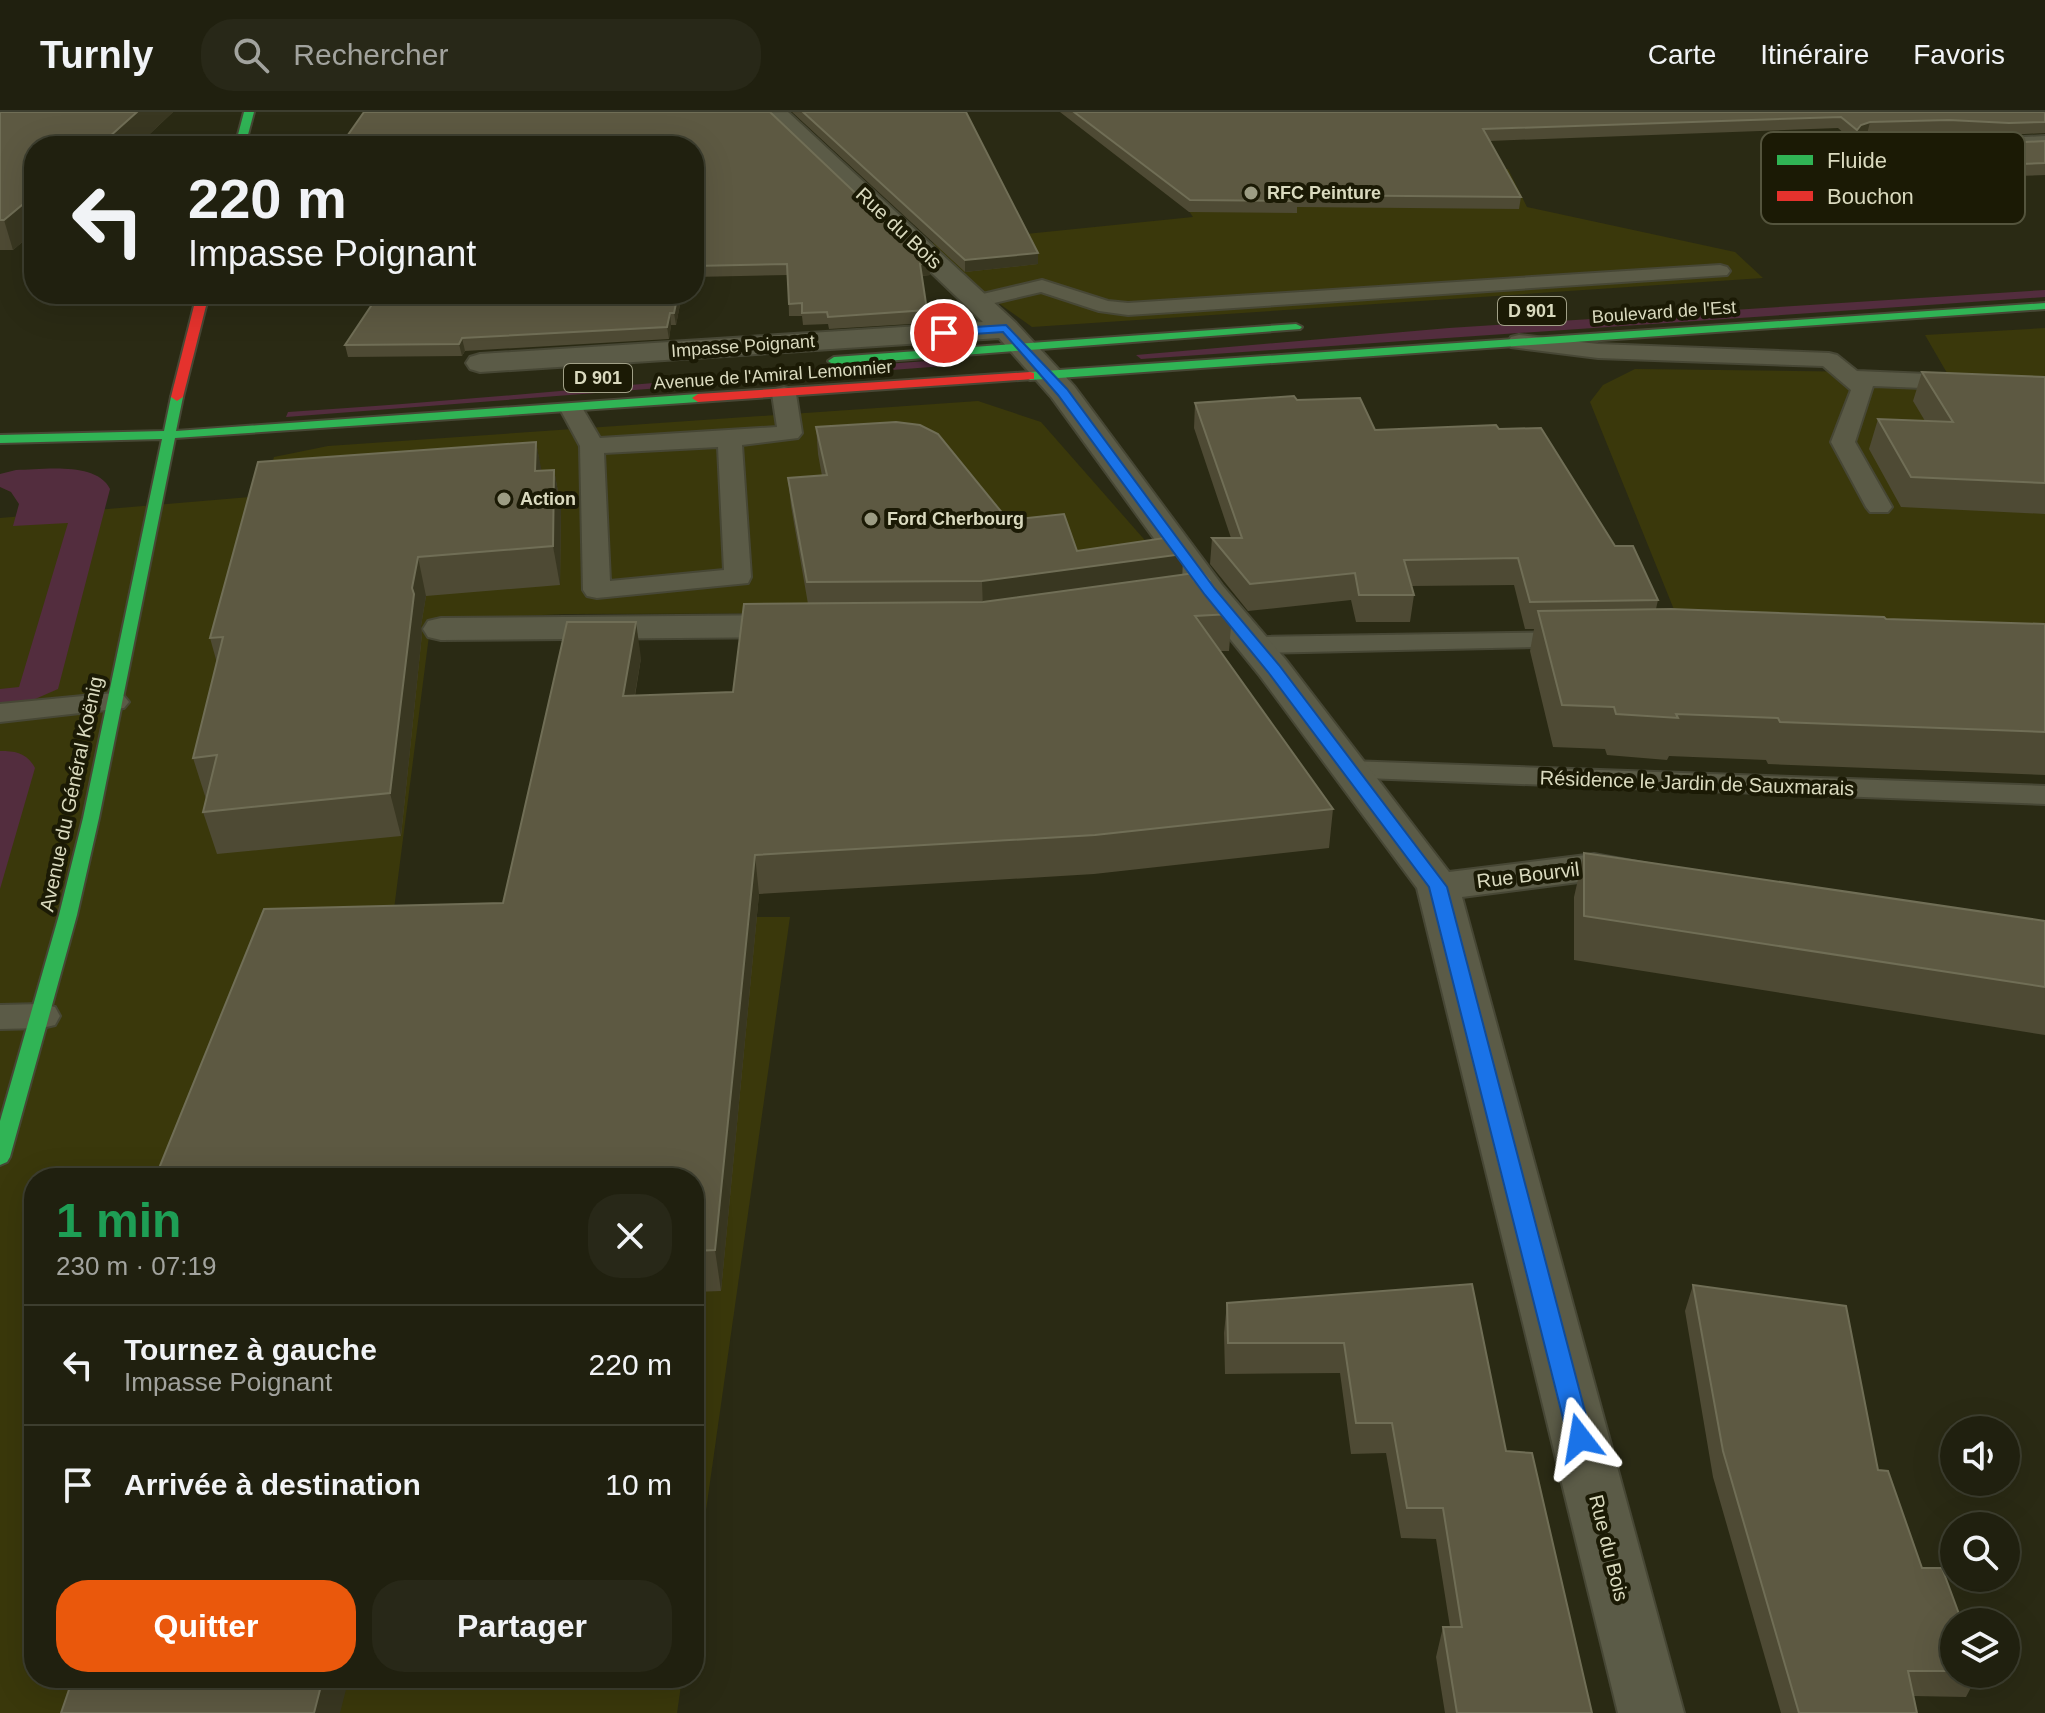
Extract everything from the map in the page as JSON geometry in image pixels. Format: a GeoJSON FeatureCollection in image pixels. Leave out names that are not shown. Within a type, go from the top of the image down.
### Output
{"type":"FeatureCollection","features":[{"type":"Feature","properties":{"kind":"main road"},"geometry":{"type":"LineString","coordinates":[[243,136],[249,112]]}},
{"type":"Feature","properties":{"kind":"main road","name":"Avenue du Général Koënig"},"geometry":{"type":"LineString","coordinates":[[0,1157],[42,1016],[91,818],[167,435],[200,304]]}},
{"type":"Feature","properties":{"kind":"main road","name":"Boulevard de l'Est"},"geometry":{"type":"LineString","coordinates":[[1024,351],[1518,342],[2045,306]]}},
{"type":"Feature","properties":{"kind":"main road","name":"D 901"},"geometry":{"type":"LineString","coordinates":[[1024,351],[1307,327]]}},
{"type":"Feature","properties":{"kind":"main road","name":"Avenue de l'Amiral Lemonnier"},"geometry":{"type":"LineString","coordinates":[[820,362],[1024,351]]}},
{"type":"Feature","properties":{"kind":"main road","name":"Avenue de l'Amiral Lemonnier"},"geometry":{"type":"LineString","coordinates":[[424,398],[784,394],[1024,351]]}},
{"type":"Feature","properties":{"kind":"main road","name":"Avenue de l'Amiral Lemonnier"},"geometry":{"type":"LineString","coordinates":[[0,439],[167,435],[577,398]]}},
{"type":"Feature","properties":{"kind":"main road"},"geometry":{"type":"LineString","coordinates":[[0,427],[126,424],[144,421],[174,407]]}},
{"type":"Feature","properties":{"kind":"main road","name":"Avenue de l'Amiral Lemonnier"},"geometry":{"type":"LineString","coordinates":[[167,435],[234,413],[262,409]]}},
{"type":"Feature","properties":{"kind":"street","name":"Rue du Bois"},"geometry":{"type":"LineString","coordinates":[[775,112],[977,301],[1063,392],[1195,594],[1254,645],[1438,887],[1651,1713]]}},
{"type":"Feature","properties":{"kind":"street"},"geometry":{"type":"LineString","coordinates":[[2025,144],[2045,143]]}},
{"type":"Feature","properties":{"kind":"street","name":"Impasse Poignant"},"geometry":{"type":"LineString","coordinates":[[480,363],[1024,351]]}},
{"type":"Feature","properties":{"kind":"street"},"geometry":{"type":"LineString","coordinates":[[441,629],[839,626]]}},
{"type":"Feature","properties":{"kind":"street","name":"Rue Bourvil"},"geometry":{"type":"LineString","coordinates":[[1438,887],[1594,867],[1672,879]]}},
{"type":"Feature","properties":{"kind":"lane"},"geometry":{"type":"LineString","coordinates":[[977,301],[1042,286],[1106,307],[1128,309],[1720,271]]}},
{"type":"Feature","properties":{"kind":"lane"},"geometry":{"type":"LineString","coordinates":[[1829,360],[1829,337],[1835,320]]}},
{"type":"Feature","properties":{"kind":"lane"},"geometry":{"type":"LineString","coordinates":[[1518,342],[1598,351],[1829,360],[1863,388],[1843,442],[1879,507]]}},
{"type":"Feature","properties":{"kind":"lane"},"geometry":{"type":"LineString","coordinates":[[1853,378],[2045,386]]}},
{"type":"Feature","properties":{"kind":"lane"},"geometry":{"type":"LineString","coordinates":[[592,446],[790,433],[784,394]]}},
{"type":"Feature","properties":{"kind":"lane"},"geometry":{"type":"LineString","coordinates":[[577,398],[592,446],[597,590],[738,577],[730,439]]}},
{"type":"Feature","properties":{"kind":"lane"},"geometry":{"type":"LineString","coordinates":[[1254,645],[1600,639]]}},
{"type":"Feature","properties":{"kind":"lane"},"geometry":{"type":"LineString","coordinates":[[0,713],[114,702]]}},
{"type":"Feature","properties":{"kind":"lane","name":"Résidence le Jardin de Sauxmarais"},"geometry":{"type":"LineString","coordinates":[[1350,770],[2045,795]]}},
{"type":"Feature","properties":{"kind":"lane"},"geometry":{"type":"LineString","coordinates":[[0,1017],[42,1016]]}},
{"type":"Feature","properties":{"kind":"shaded area"},"geometry":{"type":"Polygon","coordinates":[[[1159,166],[1508,169],[1527,207],[1735,252],[1763,278],[1032,327],[917,245],[1193,217],[1159,166]]]}},
{"type":"Feature","properties":{"kind":"shaded area"},"geometry":{"type":"Polygon","coordinates":[[[2045,290],[2045,297],[1141,359],[1136,355],[1449,328],[2045,290]]]}},
{"type":"Feature","properties":{"kind":"shaded area"},"geometry":{"type":"Polygon","coordinates":[[[2045,328],[2045,631],[1677,617],[1590,402],[1603,385],[1635,369],[1947,373],[1925,335],[2045,328]]]}},
{"type":"Feature","properties":{"kind":"shaded area"},"geometry":{"type":"Polygon","coordinates":[[[941,360],[944,366],[286,417],[288,412],[941,360]]]}},
{"type":"Feature","properties":{"kind":"shaded area"},"geometry":{"type":"Polygon","coordinates":[[[978,401],[1041,422],[1186,587],[979,613],[565,614],[431,620],[393,917],[790,917],[704,1524],[704,1168],[24,1168],[24,1688],[681,1688],[677,1713],[0,1713],[0,518],[263,496],[274,457],[328,446],[978,401]]]}},
{"type":"Feature","properties":{"kind":"shaded area"},"geometry":{"type":"Polygon","coordinates":[[[16,470],[81,471],[103,480],[110,489],[58,689],[26,703],[0,706],[0,689],[19,687],[68,523],[13,526],[19,504],[11,492],[0,487],[0,474],[16,470]]]}},
{"type":"Feature","properties":{"kind":"shaded area"},"geometry":{"type":"Polygon","coordinates":[[[0,751],[20,754],[35,768],[0,889],[0,751]]]}},
{"type":"Feature","properties":{"kind":"building"},"geometry":{"type":"Polygon","coordinates":[[[0,112],[137,112],[110,136],[24,136],[24,203],[0,220],[0,112]]]}},
{"type":"Feature","properties":{"kind":"building"},"geometry":{"type":"Polygon","coordinates":[[[364,112],[770,112],[929,263],[920,264],[927,310],[828,317],[827,312],[802,313],[802,303],[789,304],[787,264],[704,266],[704,136],[347,136],[364,112]]]}},
{"type":"Feature","properties":{"kind":"building"},"geometry":{"type":"Polygon","coordinates":[[[803,112],[966,112],[1038,253],[965,260],[803,112]]]}},
{"type":"Feature","properties":{"kind":"building"},"geometry":{"type":"Polygon","coordinates":[[[1074,112],[2045,112],[2045,122],[1870,122],[1857,130],[1841,117],[1483,129],[1521,197],[1296,195],[1298,201],[1190,200],[1074,112]]]}},
{"type":"Feature","properties":{"kind":"building"},"geometry":{"type":"Polygon","coordinates":[[[2045,141],[2045,163],[2025,164],[2025,142],[2045,141]]]}},
{"type":"Feature","properties":{"kind":"building"},"geometry":{"type":"Polygon","coordinates":[[[372,304],[676,304],[667,327],[462,338],[459,344],[345,345],[372,304]]]}},
{"type":"Feature","properties":{"kind":"building"},"geometry":{"type":"Polygon","coordinates":[[[1922,372],[2045,377],[2045,483],[1911,477],[1878,419],[1953,422],[1922,372]]]}},
{"type":"Feature","properties":{"kind":"building"},"geometry":{"type":"Polygon","coordinates":[[[1294,396],[1297,400],[1360,398],[1375,430],[1496,425],[1499,429],[1541,428],[1615,546],[1633,546],[1658,600],[1530,602],[1518,558],[1404,560],[1414,595],[1359,595],[1355,573],[1250,584],[1212,538],[1242,538],[1195,403],[1294,396]]]}},
{"type":"Feature","properties":{"kind":"building"},"geometry":{"type":"Polygon","coordinates":[[[896,422],[920,425],[938,434],[1008,520],[1064,514],[1077,551],[1171,537],[1183,554],[982,581],[807,582],[788,478],[827,475],[816,427],[896,422]]]}},
{"type":"Feature","properties":{"kind":"building"},"geometry":{"type":"Polygon","coordinates":[[[536,442],[535,471],[554,470],[553,546],[418,557],[390,793],[203,812],[217,755],[193,758],[223,637],[210,638],[258,462],[536,442]]]}},
{"type":"Feature","properties":{"kind":"building"},"geometry":{"type":"Polygon","coordinates":[[[1202,572],[1209,580],[1195,581],[1232,614],[1195,616],[1333,809],[1095,835],[755,855],[715,1250],[704,1251],[704,1168],[159,1168],[264,909],[503,903],[567,622],[636,622],[623,696],[733,692],[744,604],[983,602],[1202,572]]]}},
{"type":"Feature","properties":{"kind":"building"},"geometry":{"type":"Polygon","coordinates":[[[1671,609],[2045,624],[2045,732],[1780,722],[1778,718],[1676,714],[1678,718],[1616,714],[1614,707],[1562,705],[1538,611],[1671,609]]]}},
{"type":"Feature","properties":{"kind":"building"},"geometry":{"type":"Polygon","coordinates":[[[1584,853],[2045,921],[2045,987],[1584,916],[1584,853]]]}},
{"type":"Feature","properties":{"kind":"building"},"geometry":{"type":"Polygon","coordinates":[[[1472,1284],[1506,1451],[1532,1453],[1592,1713],[1457,1713],[1443,1627],[1462,1627],[1443,1508],[1407,1508],[1392,1423],[1356,1423],[1344,1343],[1228,1343],[1227,1303],[1472,1284]]]}},
{"type":"Feature","properties":{"kind":"building"},"geometry":{"type":"Polygon","coordinates":[[[1693,1285],[1846,1306],[1878,1470],[1888,1471],[1922,1568],[1940,1568],[1940,1592],[1951,1592],[1957,1608],[1940,1608],[1940,1671],[1908,1671],[1917,1713],[1799,1713],[1723,1451],[1693,1285]]]}},
{"type":"Feature","properties":{"kind":"building"},"geometry":{"type":"Polygon","coordinates":[[[70,1688],[320,1688],[314,1713],[61,1713],[70,1688]]]}},
{"type":"Feature","properties":{"kind":"traffic: fast"},"geometry":{"type":"LineString","coordinates":[[243,136],[249,112]]}},
{"type":"Feature","properties":{"kind":"traffic: fast"},"geometry":{"type":"LineString","coordinates":[[1030,376],[2045,306]]}},
{"type":"Feature","properties":{"kind":"traffic: fast"},"geometry":{"type":"LineString","coordinates":[[834,361],[1296,327]]}},
{"type":"Feature","properties":{"kind":"traffic: fast"},"geometry":{"type":"LineString","coordinates":[[0,1157],[68,915],[91,818],[177,397]]}},
{"type":"Feature","properties":{"kind":"traffic: fast"},"geometry":{"type":"LineString","coordinates":[[0,439],[167,435],[698,398]]}},
{"type":"Feature","properties":{"kind":"traffic: jam"},"geometry":{"type":"LineString","coordinates":[[177,397],[200,304]]}},
{"type":"Feature","properties":{"kind":"traffic: jam"},"geometry":{"type":"LineString","coordinates":[[698,398],[1030,376]]}},
{"type":"Feature","properties":{"kind":"place","name":"RFC Peinture"},"geometry":{"type":"Point","coordinates":[1251,193]}},
{"type":"Feature","properties":{"kind":"place","name":"Action"},"geometry":{"type":"Point","coordinates":[504,499]}},
{"type":"Feature","properties":{"kind":"place","name":"Ford Cherbourg"},"geometry":{"type":"Point","coordinates":[871,519]}},
{"type":"Feature","properties":{"kind":"route"},"geometry":{"type":"LineString","coordinates":[[944,333],[1006,329],[1046,377],[1063,392],[1210,592],[1273,668],[1438,887],[1580,1438]]}}]}
